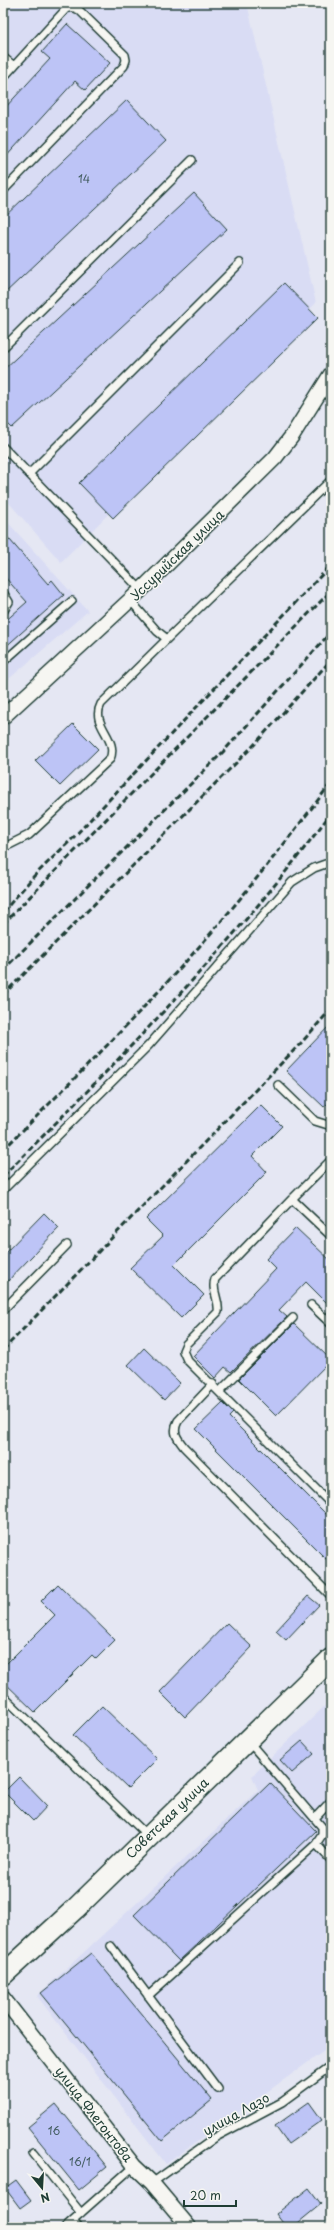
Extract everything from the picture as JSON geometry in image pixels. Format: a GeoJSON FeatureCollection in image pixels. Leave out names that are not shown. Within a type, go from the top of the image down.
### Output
{"type":"FeatureCollection","features":[{"type":"Feature","properties":{"kind":"main road","name":"Советская улица"},"geometry":{"type":"LineString","coordinates":[[3,1975],[331,1659]]}},
{"type":"Feature","properties":{"kind":"street","name":"Уссурийская улица"},"geometry":{"type":"LineString","coordinates":[[3,717],[136,595],[275,458],[292,436],[331,374]]}},
{"type":"Feature","properties":{"kind":"street","name":"улица Флегонтова"},"geometry":{"type":"LineString","coordinates":[[3,1998],[134,2166],[152,2183],[189,2227]]}},
{"type":"Feature","properties":{"kind":"lane"},"geometry":{"type":"LineString","coordinates":[[3,78],[66,10],[72,7],[79,10],[125,55],[126,60],[124,66],[3,191]]}},
{"type":"Feature","properties":{"kind":"lane"},"geometry":{"type":"LineString","coordinates":[[3,57],[14,66]]}},
{"type":"Feature","properties":{"kind":"lane"},"geometry":{"type":"LineString","coordinates":[[3,348],[192,160]]}},
{"type":"Feature","properties":{"kind":"lane"},"geometry":{"type":"LineString","coordinates":[[29,474],[240,263]]}},
{"type":"Feature","properties":{"kind":"lane"},"geometry":{"type":"LineString","coordinates":[[3,448],[29,474],[136,595],[157,631],[167,639]]}},
{"type":"Feature","properties":{"kind":"lane"},"geometry":{"type":"LineString","coordinates":[[3,848],[30,834],[110,759],[112,747],[97,716],[97,710],[101,704],[331,480]]}},
{"type":"Feature","properties":{"kind":"lane"},"geometry":{"type":"LineString","coordinates":[[3,592],[9,602],[3,612]]}},
{"type":"Feature","properties":{"kind":"lane"},"geometry":{"type":"LineString","coordinates":[[3,662],[72,602]]}},
{"type":"Feature","properties":{"kind":"lane"},"geometry":{"type":"LineString","coordinates":[[3,1190],[149,1045],[292,882],[314,868],[331,862]]}},
{"type":"Feature","properties":{"kind":"lane"},"geometry":{"type":"LineString","coordinates":[[278,1085],[315,1121],[328,1125],[331,1123]]}},
{"type":"Feature","properties":{"kind":"lane"},"geometry":{"type":"LineString","coordinates":[[331,1160],[215,1279],[214,1289],[219,1306],[218,1312],[186,1344],[183,1351],[187,1360],[331,1504]]}},
{"type":"Feature","properties":{"kind":"lane"},"geometry":{"type":"LineString","coordinates":[[292,1199],[331,1236]]}},
{"type":"Feature","properties":{"kind":"lane"},"geometry":{"type":"LineString","coordinates":[[3,1310],[67,1245]]}},
{"type":"Feature","properties":{"kind":"lane"},"geometry":{"type":"LineString","coordinates":[[311,1305],[331,1324]]}},
{"type":"Feature","properties":{"kind":"lane"},"geometry":{"type":"LineString","coordinates":[[219,1392],[293,1318]]}},
{"type":"Feature","properties":{"kind":"lane"},"geometry":{"type":"LineString","coordinates":[[212,1384],[178,1421],[174,1428],[175,1435],[184,1447],[331,1596]]}},
{"type":"Feature","properties":{"kind":"lane"},"geometry":{"type":"LineString","coordinates":[[3,1696],[149,1836]]}},
{"type":"Feature","properties":{"kind":"lane"},"geometry":{"type":"LineString","coordinates":[[148,1996],[316,1844],[322,1835],[322,1827],[315,1818],[247,1740]]}},
{"type":"Feature","properties":{"kind":"lane"},"geometry":{"type":"LineString","coordinates":[[315,1818],[331,1802]]}},
{"type":"Feature","properties":{"kind":"lane"},"geometry":{"type":"LineString","coordinates":[[316,1844],[331,1860]]}},
{"type":"Feature","properties":{"kind":"lane"},"geometry":{"type":"LineString","coordinates":[[111,1946],[218,2089]]}},
{"type":"Feature","properties":{"kind":"lane","name":"улица Лазо"},"geometry":{"type":"LineString","coordinates":[[152,2183],[216,2137],[282,2102],[331,2066]]}},
{"type":"Feature","properties":{"kind":"lane"},"geometry":{"type":"LineString","coordinates":[[33,2153],[81,2213]]}},
{"type":"Feature","properties":{"kind":"lane"},"geometry":{"type":"LineString","coordinates":[[66,2227],[134,2166]]}},
{"type":"Feature","properties":{"kind":"lane"},"geometry":{"type":"LineString","coordinates":[[73,2220],[79,2227]]}},
{"type":"Feature","properties":{"kind":"lane"},"geometry":{"type":"LineString","coordinates":[[3,2221],[8,2227]]}},
{"type":"Feature","properties":{"kind":"shaded area"},"geometry":{"type":"Polygon","coordinates":[[[3,3],[247,3],[316,303],[61,562],[3,496],[3,3]]]}},
{"type":"Feature","properties":{"kind":"shaded area"},"geometry":{"type":"Polygon","coordinates":[[[3,517],[88,611],[3,684],[3,517]]]}},
{"type":"Feature","properties":{"kind":"shaded area"},"geometry":{"type":"Polygon","coordinates":[[[331,1700],[331,2046],[166,2164],[37,1996],[258,1790],[252,1776],[331,1700]]]}},
{"type":"Feature","properties":{"kind":"building"},"geometry":{"type":"Polygon","coordinates":[[[67,24],[110,63],[85,90],[75,81],[3,160],[3,110],[50,59],[42,52],[67,24]]]}},
{"type":"Feature","properties":{"kind":"building"},"geometry":{"type":"Polygon","coordinates":[[[127,100],[166,141],[3,295],[3,218],[127,100]]]}},
{"type":"Feature","properties":{"kind":"building"},"geometry":{"type":"Polygon","coordinates":[[[194,193],[227,229],[12,428],[3,419],[3,370],[194,193]]]}},
{"type":"Feature","properties":{"kind":"building"},"geometry":{"type":"Polygon","coordinates":[[[284,283],[318,318],[113,518],[79,483],[284,283]]]}},
{"type":"Feature","properties":{"kind":"building"},"geometry":{"type":"Polygon","coordinates":[[[3,532],[48,584],[52,580],[64,595],[3,649],[3,623],[27,602],[3,575],[3,532]]]}},
{"type":"Feature","properties":{"kind":"building"},"geometry":{"type":"Polygon","coordinates":[[[73,724],[98,749],[60,786],[35,761],[73,724]]]}},
{"type":"Feature","properties":{"kind":"building"},"geometry":{"type":"Polygon","coordinates":[[[331,1024],[331,1100],[324,1107],[286,1071],[331,1024]]]}},
{"type":"Feature","properties":{"kind":"building"},"geometry":{"type":"Polygon","coordinates":[[[261,1105],[282,1126],[252,1156],[267,1172],[174,1265],[204,1295],[181,1318],[130,1268],[163,1236],[146,1219],[261,1105]]]}},
{"type":"Feature","properties":{"kind":"building"},"geometry":{"type":"Polygon","coordinates":[[[44,1213],[59,1228],[3,1286],[3,1255],[44,1213]]]}},
{"type":"Feature","properties":{"kind":"building"},"geometry":{"type":"Polygon","coordinates":[[[296,1228],[331,1261],[331,1307],[306,1282],[279,1310],[287,1317],[231,1372],[225,1367],[215,1378],[193,1356],[276,1269],[266,1259],[296,1228]]]}},
{"type":"Feature","properties":{"kind":"building"},"geometry":{"type":"Polygon","coordinates":[[[294,1324],[331,1360],[276,1416],[239,1379],[294,1324]]]}},
{"type":"Feature","properties":{"kind":"building"},"geometry":{"type":"Polygon","coordinates":[[[144,1348],[180,1383],[164,1400],[128,1365],[144,1348]]]}},
{"type":"Feature","properties":{"kind":"building"},"geometry":{"type":"Polygon","coordinates":[[[223,1403],[233,1413],[229,1417],[331,1519],[331,1564],[196,1429],[223,1403]]]}},
{"type":"Feature","properties":{"kind":"building"},"geometry":{"type":"Polygon","coordinates":[[[58,1584],[115,1640],[96,1659],[92,1655],[35,1712],[3,1681],[3,1667],[55,1615],[41,1601],[58,1584]]]}},
{"type":"Feature","properties":{"kind":"building"},"geometry":{"type":"Polygon","coordinates":[[[308,1596],[319,1605],[286,1640],[276,1631],[308,1596]]]}},
{"type":"Feature","properties":{"kind":"building"},"geometry":{"type":"Polygon","coordinates":[[[227,1623],[252,1647],[185,1717],[160,1692],[227,1623]]]}},
{"type":"Feature","properties":{"kind":"building"},"geometry":{"type":"Polygon","coordinates":[[[102,1706],[157,1759],[128,1788],[73,1735],[102,1706]]]}},
{"type":"Feature","properties":{"kind":"building"},"geometry":{"type":"Polygon","coordinates":[[[302,1741],[314,1754],[292,1773],[280,1760],[302,1741]]]}},
{"type":"Feature","properties":{"kind":"building"},"geometry":{"type":"Polygon","coordinates":[[[19,1777],[47,1806],[33,1821],[4,1792],[19,1777]]]}},
{"type":"Feature","properties":{"kind":"building"},"geometry":{"type":"Polygon","coordinates":[[[270,1783],[316,1831],[179,1961],[134,1915],[270,1783]]]}},
{"type":"Feature","properties":{"kind":"building"},"geometry":{"type":"Polygon","coordinates":[[[91,1953],[212,2100],[162,2141],[41,1993],[91,1953]]]}},
{"type":"Feature","properties":{"kind":"building"},"geometry":{"type":"Polygon","coordinates":[[[309,2102],[322,2120],[288,2144],[275,2126],[309,2102]]]}},
{"type":"Feature","properties":{"kind":"building"},"geometry":{"type":"Polygon","coordinates":[[[56,2104],[107,2167],[79,2190],[28,2127],[56,2104]]]}},
{"type":"Feature","properties":{"kind":"building"},"geometry":{"type":"Polygon","coordinates":[[[16,2180],[31,2200],[20,2208],[5,2188],[16,2180]]]}},
{"type":"Feature","properties":{"kind":"building"},"geometry":{"type":"Polygon","coordinates":[[[309,2188],[321,2204],[293,2227],[286,2227],[276,2214],[309,2188]]]}},
{"type":"Feature","properties":{"kind":"railway"},"geometry":{"type":"LineString","coordinates":[[3,912],[34,876],[72,839],[331,565]]}},
{"type":"Feature","properties":{"kind":"railway"},"geometry":{"type":"LineString","coordinates":[[3,924],[331,591]]}},
{"type":"Feature","properties":{"kind":"railway"},"geometry":{"type":"LineString","coordinates":[[3,970],[223,752],[331,632]]}},
{"type":"Feature","properties":{"kind":"railway"},"geometry":{"type":"LineString","coordinates":[[3,995],[253,746],[331,660]]}},
{"type":"Feature","properties":{"kind":"railway"},"geometry":{"type":"LineString","coordinates":[[3,1150],[77,1076],[175,974],[249,887],[331,783]]}},
{"type":"Feature","properties":{"kind":"railway"},"geometry":{"type":"LineString","coordinates":[[3,1176],[132,1045],[215,955],[255,909],[331,813]]}},
{"type":"Feature","properties":{"kind":"railway"},"geometry":{"type":"LineString","coordinates":[[3,1350],[301,1043],[331,1009]]}}]}
